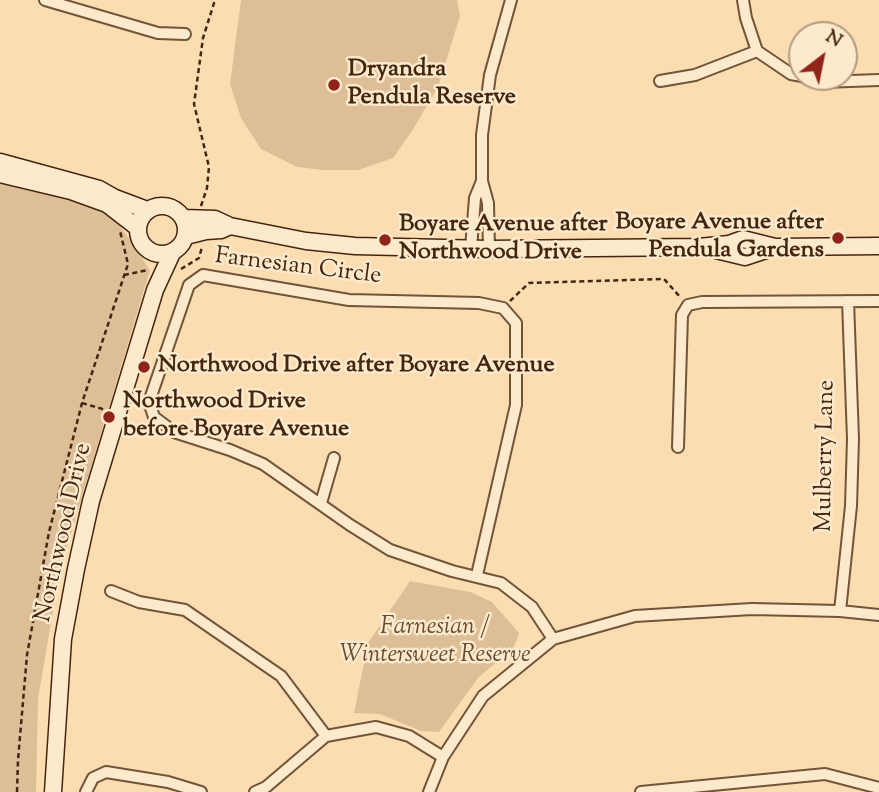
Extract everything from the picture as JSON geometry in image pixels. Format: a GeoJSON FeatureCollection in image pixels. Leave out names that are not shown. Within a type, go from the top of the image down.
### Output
{"type":"FeatureCollection","features":[{"type":"Feature","properties":{"kind":"street"},"geometry":{"type":"LineString","coordinates":[[45,0],[75,5],[158,33],[185,34]]}},
{"type":"Feature","properties":{"kind":"street"},"geometry":{"type":"LineString","coordinates":[[489,249],[488,203],[482,181],[482,135],[489,75],[511,0]]}},
{"type":"Feature","properties":{"kind":"street"},"geometry":{"type":"LineString","coordinates":[[743,0],[757,51],[788,72]]}},
{"type":"Feature","properties":{"kind":"street"},"geometry":{"type":"LineString","coordinates":[[660,81],[695,75],[757,51]]}},
{"type":"Feature","properties":{"kind":"street"},"geometry":{"type":"LineString","coordinates":[[858,81],[879,80]]}},
{"type":"Feature","properties":{"kind":"street"},"geometry":{"type":"LineString","coordinates":[[0,162],[99,189],[147,210]]}},
{"type":"Feature","properties":{"kind":"street"},"geometry":{"type":"LineString","coordinates":[[0,174],[71,191],[107,204],[138,228]]}},
{"type":"Feature","properties":{"kind":"street"},"geometry":{"type":"LineString","coordinates":[[471,248],[475,198],[482,181]]}},
{"type":"Feature","properties":{"kind":"street"},"geometry":{"type":"LineString","coordinates":[[183,218],[186,236],[183,243],[172,253],[164,255],[150,251],[141,242],[138,228],[141,217],[156,206],[169,207],[183,218],[215,219],[230,226],[306,241],[355,246],[489,249],[699,247],[745,257],[775,247],[879,246]]}},
{"type":"Feature","properties":{"kind":"street"},"geometry":{"type":"LineString","coordinates":[[186,236],[230,226]]}},
{"type":"Feature","properties":{"kind":"street","name":"Northwood Drive"},"geometry":{"type":"LineString","coordinates":[[150,251],[155,290]]}},
{"type":"Feature","properties":{"kind":"street","name":"Northwood Drive"},"geometry":{"type":"LineString","coordinates":[[53,792],[63,639],[76,569],[92,501],[155,290],[172,253]]}},
{"type":"Feature","properties":{"kind":"street","name":"Farnesian Circle"},"geometry":{"type":"LineString","coordinates":[[503,308],[479,303],[349,300],[203,275],[190,285],[149,402],[155,417],[174,432],[263,464],[350,526],[390,550],[453,571],[501,583],[531,607],[553,639]]}},
{"type":"Feature","properties":{"kind":"street","name":"Mulberry Lane"},"geometry":{"type":"LineString","coordinates":[[840,611],[853,439],[848,301]]}},
{"type":"Feature","properties":{"kind":"street"},"geometry":{"type":"LineString","coordinates":[[678,447],[682,315],[688,305],[702,302],[879,301]]}},
{"type":"Feature","properties":{"kind":"street"},"geometry":{"type":"LineString","coordinates":[[477,575],[516,405],[516,323],[503,308]]}},
{"type":"Feature","properties":{"kind":"street"},"geometry":{"type":"LineString","coordinates":[[321,503],[334,458]]}},
{"type":"Feature","properties":{"kind":"street"},"geometry":{"type":"LineString","coordinates":[[111,591],[139,602],[185,610],[281,676],[326,736]]}},
{"type":"Feature","properties":{"kind":"street"},"geometry":{"type":"LineString","coordinates":[[429,792],[443,757],[483,696],[553,639],[635,616],[752,609],[840,611],[879,615]]}},
{"type":"Feature","properties":{"kind":"street"},"geometry":{"type":"LineString","coordinates":[[255,792],[266,787],[326,736],[376,727],[409,736],[443,757]]}},
{"type":"Feature","properties":{"kind":"street"},"geometry":{"type":"LineString","coordinates":[[86,792],[93,778],[106,772],[168,782],[201,792]]}},
{"type":"Feature","properties":{"kind":"street"},"geometry":{"type":"LineString","coordinates":[[641,792],[825,774],[879,788]]}},
{"type":"Feature","properties":{"kind":"path"},"geometry":{"type":"LineString","coordinates":[[207,188],[209,167],[194,104],[203,38],[215,0]]}},
{"type":"Feature","properties":{"kind":"path"},"geometry":{"type":"LineString","coordinates":[[17,792],[27,655],[49,532],[82,403],[128,264],[120,232],[123,218]]}},
{"type":"Feature","properties":{"kind":"path"},"geometry":{"type":"LineString","coordinates":[[124,275],[152,269]]}},
{"type":"Feature","properties":{"kind":"path"},"geometry":{"type":"LineString","coordinates":[[503,308],[529,284],[664,279],[688,305]]}},
{"type":"Feature","properties":{"kind":"path"},"geometry":{"type":"LineString","coordinates":[[82,403],[118,413]]}},
{"type":"Feature","properties":{"kind":"green space","name":"Dryandra Pendula Reserve"},"geometry":{"type":"Polygon","coordinates":[[[241,0],[457,0],[460,16],[438,87],[393,158],[358,170],[323,170],[297,167],[261,149],[241,118],[230,84],[241,0]]]}},
{"type":"Feature","properties":{"kind":"green space"},"geometry":{"type":"Polygon","coordinates":[[[0,178],[66,197],[112,214],[150,270],[60,570],[38,699],[36,792],[0,792],[0,178]]]}},
{"type":"Feature","properties":{"kind":"green space","name":"Farnesian / Wintersweet Reserve"},"geometry":{"type":"Polygon","coordinates":[[[410,581],[470,592],[492,602],[519,633],[514,647],[478,678],[439,732],[421,731],[380,714],[354,713],[368,643],[410,581]]]}},
{"type":"Feature","properties":{"kind":"place","name":"Dryandra Pendula Reserve"},"geometry":{"type":"Point","coordinates":[334,85]}},
{"type":"Feature","properties":{"kind":"place","name":"Boyare Avenue after Pendula Gardens"},"geometry":{"type":"Point","coordinates":[838,238]}},
{"type":"Feature","properties":{"kind":"place","name":"Boyare Avenue after Northwood Drive"},"geometry":{"type":"Point","coordinates":[385,240]}},
{"type":"Feature","properties":{"kind":"place","name":"Northwood Drive after Boyare Avenue"},"geometry":{"type":"Point","coordinates":[144,367]}},
{"type":"Feature","properties":{"kind":"place","name":"Northwood Drive before Boyare Avenue"},"geometry":{"type":"Point","coordinates":[109,417]}}]}
